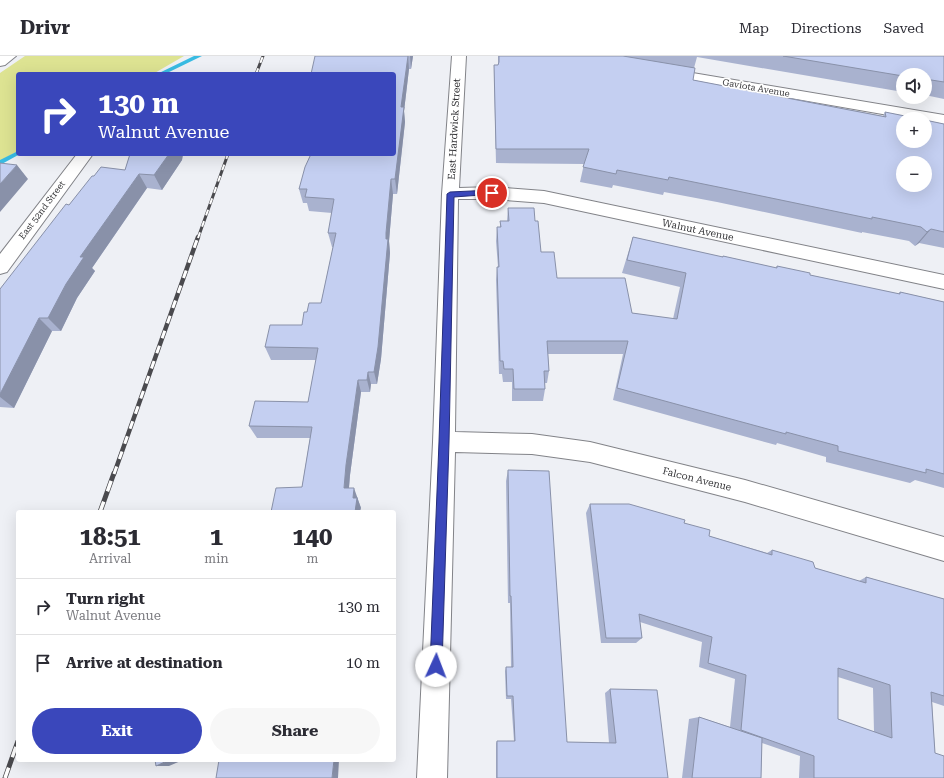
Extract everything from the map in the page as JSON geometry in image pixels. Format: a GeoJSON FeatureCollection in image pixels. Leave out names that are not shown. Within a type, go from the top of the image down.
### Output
{"type":"FeatureCollection","features":[{"type":"Feature","properties":{"kind":"street"},"geometry":{"type":"LineString","coordinates":[[0,62],[9,56]]}},
{"type":"Feature","properties":{"kind":"street","name":"East Hardwick Street"},"geometry":{"type":"LineString","coordinates":[[432,778],[444,442],[450,194],[459,56]]}},
{"type":"Feature","properties":{"kind":"street","name":"Gaviota Avenue"},"geometry":{"type":"LineString","coordinates":[[648,69],[944,120]]}},
{"type":"Feature","properties":{"kind":"street","name":"East 52nd Street"},"geometry":{"type":"LineString","coordinates":[[0,267],[83,156]]}},
{"type":"Feature","properties":{"kind":"street","name":"Walnut Avenue"},"geometry":{"type":"LineString","coordinates":[[450,194],[492,193],[544,197],[944,282]]}},
{"type":"Feature","properties":{"kind":"street","name":"Falcon Avenue"},"geometry":{"type":"LineString","coordinates":[[444,442],[532,444],[590,452],[745,491],[944,549]]}},
{"type":"Feature","properties":{"kind":"green space"},"geometry":{"type":"Polygon","coordinates":[[[25,56],[184,56],[156,72],[16,72],[16,152],[0,161],[0,73],[25,56]]]}},
{"type":"Feature","properties":{"kind":"building"},"geometry":{"type":"Polygon","coordinates":[[[315,56],[408,56],[401,107],[404,107],[395,179],[391,179],[386,233],[386,239],[388,239],[378,347],[374,372],[368,372],[367,380],[358,380],[346,465],[344,488],[354,488],[353,498],[357,498],[355,510],[271,510],[276,488],[302,487],[312,427],[249,426],[255,401],[308,402],[318,348],[265,347],[270,325],[302,325],[304,312],[307,312],[309,303],[321,303],[336,233],[328,233],[334,199],[305,197],[307,189],[299,189],[305,167],[310,156],[396,156],[396,72],[311,72],[315,56]]]}},
{"type":"Feature","properties":{"kind":"building"},"geometry":{"type":"Polygon","coordinates":[[[499,56],[623,56],[695,68],[693,80],[886,117],[885,112],[896,114],[896,148],[932,148],[932,121],[944,124],[944,232],[931,229],[927,232],[921,227],[872,217],[872,219],[669,177],[668,180],[617,170],[616,174],[583,167],[589,149],[496,149],[494,65],[498,65],[499,56]]]}},
{"type":"Feature","properties":{"kind":"building"},"geometry":{"type":"Polygon","coordinates":[[[783,56],[944,56],[944,82],[932,80],[932,68],[896,68],[896,75],[783,56]]]}},
{"type":"Feature","properties":{"kind":"building"},"geometry":{"type":"Polygon","coordinates":[[[129,156],[168,156],[154,175],[139,174],[80,257],[84,257],[66,284],[48,318],[39,318],[0,394],[0,289],[66,204],[69,205],[101,167],[125,170],[129,156]]]}},
{"type":"Feature","properties":{"kind":"building"},"geometry":{"type":"Polygon","coordinates":[[[0,163],[17,165],[0,184],[0,163]]]}},
{"type":"Feature","properties":{"kind":"building"},"geometry":{"type":"Polygon","coordinates":[[[508,208],[534,208],[535,221],[538,221],[541,252],[554,252],[557,278],[625,278],[632,313],[677,319],[686,273],[627,260],[633,237],[944,302],[944,474],[926,469],[926,473],[838,451],[838,446],[786,432],[786,434],[617,388],[628,341],[547,341],[549,371],[544,371],[545,389],[514,389],[513,369],[504,369],[503,361],[500,361],[497,227],[501,227],[500,221],[509,221],[508,208]]]}},
{"type":"Feature","properties":{"kind":"building"},"geometry":{"type":"Polygon","coordinates":[[[508,470],[549,471],[567,742],[616,743],[610,689],[657,690],[668,778],[497,778],[497,741],[515,741],[513,696],[507,696],[506,667],[513,667],[508,470]]]}},
{"type":"Feature","properties":{"kind":"building"},"geometry":{"type":"Polygon","coordinates":[[[590,504],[629,504],[685,520],[684,523],[710,530],[709,536],[772,555],[772,550],[813,562],[815,568],[866,583],[866,577],[944,599],[944,696],[931,692],[935,753],[944,756],[944,778],[814,778],[814,756],[741,730],[746,675],[708,663],[712,637],[639,614],[642,638],[606,638],[590,504]],[[838,668],[838,719],[892,738],[890,685],[838,668]]]}},
{"type":"Feature","properties":{"kind":"building"},"geometry":{"type":"Polygon","coordinates":[[[699,717],[762,738],[761,778],[692,778],[699,717]]]}},
{"type":"Feature","properties":{"kind":"building"},"geometry":{"type":"Polygon","coordinates":[[[155,762],[165,762],[156,766],[155,762]]]}},
{"type":"Feature","properties":{"kind":"building"},"geometry":{"type":"Polygon","coordinates":[[[219,762],[334,762],[332,778],[216,778],[219,762]]]}},
{"type":"Feature","properties":{"kind":"waterway"},"geometry":{"type":"LineString","coordinates":[[164,72],[199,56]]}},
{"type":"Feature","properties":{"kind":"waterway"},"geometry":{"type":"LineString","coordinates":[[0,163],[16,154]]}},
{"type":"Feature","properties":{"kind":"railway"},"geometry":{"type":"LineString","coordinates":[[257,72],[263,56]]}},
{"type":"Feature","properties":{"kind":"railway"},"geometry":{"type":"LineString","coordinates":[[198,238],[227,156]]}},
{"type":"Feature","properties":{"kind":"railway"},"geometry":{"type":"LineString","coordinates":[[114,474],[198,237]]}},
{"type":"Feature","properties":{"kind":"railway"},"geometry":{"type":"LineString","coordinates":[[101,510],[114,473]]}},
{"type":"Feature","properties":{"kind":"railway"},"geometry":{"type":"LineString","coordinates":[[5,778],[16,747]]}},
{"type":"Feature","properties":{"kind":"route"},"geometry":{"type":"LineString","coordinates":[[436,666],[444,442],[450,194],[492,193]]}}]}
